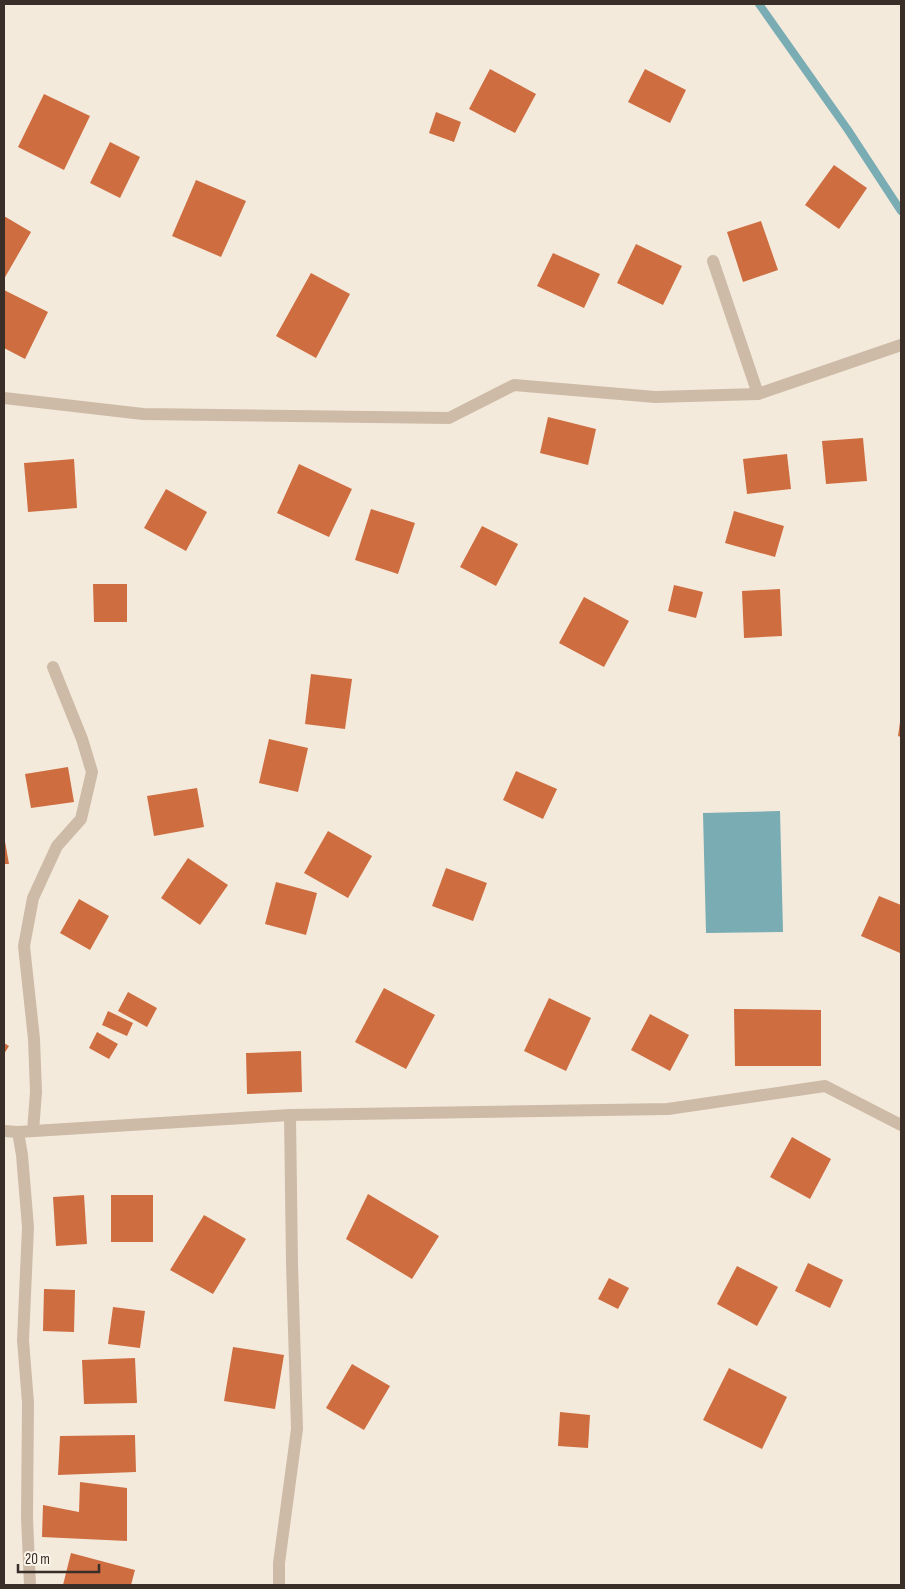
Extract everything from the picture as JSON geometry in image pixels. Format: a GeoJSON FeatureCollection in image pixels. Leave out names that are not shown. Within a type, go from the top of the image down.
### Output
{"type":"FeatureCollection","features":[{"type":"Feature","properties":{"kind":"street"},"geometry":{"type":"LineString","coordinates":[[713,261],[758,394]]}},
{"type":"Feature","properties":{"kind":"street"},"geometry":{"type":"LineString","coordinates":[[4,398],[143,414],[449,418],[514,385],[655,397],[758,394],[901,345]]}},
{"type":"Feature","properties":{"kind":"street"},"geometry":{"type":"LineString","coordinates":[[33,1131],[36,1092],[34,1039],[24,946],[33,898],[57,846],[81,819],[92,772],[82,739],[53,667]]}},
{"type":"Feature","properties":{"kind":"street"},"geometry":{"type":"LineString","coordinates":[[4,1131],[18,1132],[290,1115],[668,1109],[825,1086],[901,1125]]}},
{"type":"Feature","properties":{"kind":"street"},"geometry":{"type":"LineString","coordinates":[[280,1585],[278,1563],[297,1429],[290,1115]]}},
{"type":"Feature","properties":{"kind":"street"},"geometry":{"type":"LineString","coordinates":[[18,1132],[22,1155],[28,1228],[23,1340],[28,1403],[27,1508],[30,1585]]}},
{"type":"Feature","properties":{"kind":"water"},"geometry":{"type":"Polygon","coordinates":[[[780,811],[783,932],[706,933],[703,813],[780,811]]]}},
{"type":"Feature","properties":{"kind":"building"},"geometry":{"type":"Polygon","coordinates":[[[490,69],[536,94],[515,133],[469,109],[490,69]]]}},
{"type":"Feature","properties":{"kind":"building"},"geometry":{"type":"Polygon","coordinates":[[[645,69],[686,90],[670,123],[628,102],[645,69]]]}},
{"type":"Feature","properties":{"kind":"building"},"geometry":{"type":"Polygon","coordinates":[[[44,94],[90,116],[64,170],[18,147],[44,94]]]}},
{"type":"Feature","properties":{"kind":"building"},"geometry":{"type":"Polygon","coordinates":[[[436,112],[461,122],[454,142],[429,133],[436,112]]]}},
{"type":"Feature","properties":{"kind":"building"},"geometry":{"type":"Polygon","coordinates":[[[110,142],[140,157],[120,198],[90,183],[110,142]]]}},
{"type":"Feature","properties":{"kind":"building"},"geometry":{"type":"Polygon","coordinates":[[[834,165],[867,188],[839,229],[805,205],[834,165]]]}},
{"type":"Feature","properties":{"kind":"building"},"geometry":{"type":"Polygon","coordinates":[[[196,180],[246,201],[221,257],[172,236],[196,180]]]}},
{"type":"Feature","properties":{"kind":"building"},"geometry":{"type":"Polygon","coordinates":[[[4,216],[31,232],[4,279],[4,216]]]}},
{"type":"Feature","properties":{"kind":"building"},"geometry":{"type":"Polygon","coordinates":[[[761,221],[778,270],[743,282],[727,232],[761,221]]]}},
{"type":"Feature","properties":{"kind":"building"},"geometry":{"type":"Polygon","coordinates":[[[636,244],[682,266],[663,305],[617,283],[636,244]]]}},
{"type":"Feature","properties":{"kind":"building"},"geometry":{"type":"Polygon","coordinates":[[[553,253],[600,274],[584,308],[537,286],[553,253]]]}},
{"type":"Feature","properties":{"kind":"building"},"geometry":{"type":"Polygon","coordinates":[[[311,273],[350,294],[316,358],[276,336],[311,273]]]}},
{"type":"Feature","properties":{"kind":"building"},"geometry":{"type":"Polygon","coordinates":[[[4,290],[48,312],[25,359],[4,348],[4,290]]]}},
{"type":"Feature","properties":{"kind":"building"},"geometry":{"type":"Polygon","coordinates":[[[548,417],[596,429],[588,465],[540,453],[548,417]]]}},
{"type":"Feature","properties":{"kind":"building"},"geometry":{"type":"Polygon","coordinates":[[[863,438],[867,481],[826,484],[822,441],[863,438]]]}},
{"type":"Feature","properties":{"kind":"building"},"geometry":{"type":"Polygon","coordinates":[[[787,454],[791,489],[747,494],[743,459],[787,454]]]}},
{"type":"Feature","properties":{"kind":"building"},"geometry":{"type":"Polygon","coordinates":[[[74,459],[77,508],[28,512],[24,463],[74,459]]]}},
{"type":"Feature","properties":{"kind":"building"},"geometry":{"type":"Polygon","coordinates":[[[299,464],[352,489],[329,537],[277,513],[299,464]]]}},
{"type":"Feature","properties":{"kind":"building"},"geometry":{"type":"Polygon","coordinates":[[[166,489],[207,512],[186,551],[144,528],[166,489]]]}},
{"type":"Feature","properties":{"kind":"building"},"geometry":{"type":"Polygon","coordinates":[[[371,509],[415,523],[398,574],[355,560],[371,509]]]}},
{"type":"Feature","properties":{"kind":"building"},"geometry":{"type":"Polygon","coordinates":[[[734,511],[784,526],[775,557],[725,543],[734,511]]]}},
{"type":"Feature","properties":{"kind":"building"},"geometry":{"type":"Polygon","coordinates":[[[482,526],[518,544],[496,586],[460,567],[482,526]]]}},
{"type":"Feature","properties":{"kind":"building"},"geometry":{"type":"Polygon","coordinates":[[[93,584],[127,584],[127,622],[94,622],[93,584]]]}},
{"type":"Feature","properties":{"kind":"building"},"geometry":{"type":"Polygon","coordinates":[[[674,585],[703,592],[696,618],[668,611],[674,585]]]}},
{"type":"Feature","properties":{"kind":"building"},"geometry":{"type":"Polygon","coordinates":[[[780,589],[782,636],[744,638],[742,591],[780,589]]]}},
{"type":"Feature","properties":{"kind":"building"},"geometry":{"type":"Polygon","coordinates":[[[584,597],[629,621],[604,667],[559,643],[584,597]]]}},
{"type":"Feature","properties":{"kind":"building"},"geometry":{"type":"Polygon","coordinates":[[[311,674],[352,679],[345,729],[305,724],[311,674]]]}},
{"type":"Feature","properties":{"kind":"building"},"geometry":{"type":"Polygon","coordinates":[[[901,722],[901,737],[898,736],[901,722]]]}},
{"type":"Feature","properties":{"kind":"building"},"geometry":{"type":"Polygon","coordinates":[[[269,739],[308,748],[298,792],[259,783],[269,739]]]}},
{"type":"Feature","properties":{"kind":"building"},"geometry":{"type":"Polygon","coordinates":[[[68,767],[74,802],[31,808],[25,774],[68,767]]]}},
{"type":"Feature","properties":{"kind":"building"},"geometry":{"type":"Polygon","coordinates":[[[516,771],[557,789],[543,819],[503,800],[516,771]]]}},
{"type":"Feature","properties":{"kind":"building"},"geometry":{"type":"Polygon","coordinates":[[[197,788],[204,827],[154,836],[147,796],[197,788]]]}},
{"type":"Feature","properties":{"kind":"building"},"geometry":{"type":"Polygon","coordinates":[[[328,831],[372,856],[348,898],[304,873],[328,831]]]}},
{"type":"Feature","properties":{"kind":"building"},"geometry":{"type":"Polygon","coordinates":[[[4,836],[9,864],[4,864],[4,836]]]}},
{"type":"Feature","properties":{"kind":"building"},"geometry":{"type":"Polygon","coordinates":[[[188,858],[228,885],[200,925],[161,898],[188,858]]]}},
{"type":"Feature","properties":{"kind":"building"},"geometry":{"type":"Polygon","coordinates":[[[446,868],[487,883],[473,921],[432,906],[446,868]]]}},
{"type":"Feature","properties":{"kind":"building"},"geometry":{"type":"Polygon","coordinates":[[[276,882],[317,893],[306,935],[265,924],[276,882]]]}},
{"type":"Feature","properties":{"kind":"building"},"geometry":{"type":"Polygon","coordinates":[[[879,896],[901,905],[900,953],[861,936],[879,896]]]}},
{"type":"Feature","properties":{"kind":"building"},"geometry":{"type":"Polygon","coordinates":[[[79,899],[109,916],[90,950],[60,933],[79,899]]]}},
{"type":"Feature","properties":{"kind":"building"},"geometry":{"type":"Polygon","coordinates":[[[384,988],[435,1015],[406,1069],[355,1042],[384,988]]]}},
{"type":"Feature","properties":{"kind":"building"},"geometry":{"type":"Polygon","coordinates":[[[128,992],[157,1008],[147,1027],[118,1011],[128,992]]]}},
{"type":"Feature","properties":{"kind":"building"},"geometry":{"type":"Polygon","coordinates":[[[549,998],[591,1018],[566,1071],[524,1051],[549,998]]]}},
{"type":"Feature","properties":{"kind":"building"},"geometry":{"type":"Polygon","coordinates":[[[734,1009],[821,1010],[821,1066],[735,1066],[734,1009]]]}},
{"type":"Feature","properties":{"kind":"building"},"geometry":{"type":"Polygon","coordinates":[[[108,1011],[133,1023],[127,1036],[102,1025],[108,1011]]]}},
{"type":"Feature","properties":{"kind":"building"},"geometry":{"type":"Polygon","coordinates":[[[650,1014],[689,1035],[670,1071],[631,1050],[650,1014]]]}},
{"type":"Feature","properties":{"kind":"building"},"geometry":{"type":"Polygon","coordinates":[[[97,1032],[118,1044],[109,1059],[89,1048],[97,1032]]]}},
{"type":"Feature","properties":{"kind":"building"},"geometry":{"type":"Polygon","coordinates":[[[4,1043],[9,1046],[4,1054],[4,1043]]]}},
{"type":"Feature","properties":{"kind":"building"},"geometry":{"type":"Polygon","coordinates":[[[301,1051],[302,1092],[247,1094],[246,1053],[301,1051]]]}},
{"type":"Feature","properties":{"kind":"building"},"geometry":{"type":"Polygon","coordinates":[[[792,1137],[831,1159],[810,1199],[770,1177],[792,1137]]]}},
{"type":"Feature","properties":{"kind":"building"},"geometry":{"type":"Polygon","coordinates":[[[368,1194],[439,1236],[412,1279],[346,1239],[368,1194]]]}},
{"type":"Feature","properties":{"kind":"building"},"geometry":{"type":"Polygon","coordinates":[[[84,1195],[87,1244],[56,1246],[53,1197],[84,1195]]]}},
{"type":"Feature","properties":{"kind":"building"},"geometry":{"type":"Polygon","coordinates":[[[111,1195],[153,1195],[153,1242],[111,1242],[111,1195]]]}},
{"type":"Feature","properties":{"kind":"building"},"geometry":{"type":"Polygon","coordinates":[[[204,1215],[246,1239],[213,1294],[170,1270],[204,1215]]]}},
{"type":"Feature","properties":{"kind":"building"},"geometry":{"type":"Polygon","coordinates":[[[808,1263],[843,1280],[830,1308],[795,1291],[808,1263]]]}},
{"type":"Feature","properties":{"kind":"building"},"geometry":{"type":"Polygon","coordinates":[[[737,1266],[778,1287],[757,1326],[717,1304],[737,1266]]]}},
{"type":"Feature","properties":{"kind":"building"},"geometry":{"type":"Polygon","coordinates":[[[609,1278],[629,1288],[618,1309],[598,1299],[609,1278]]]}},
{"type":"Feature","properties":{"kind":"building"},"geometry":{"type":"Polygon","coordinates":[[[44,1289],[75,1290],[74,1332],[43,1331],[44,1289]]]}},
{"type":"Feature","properties":{"kind":"building"},"geometry":{"type":"Polygon","coordinates":[[[113,1307],[145,1311],[140,1348],[108,1344],[113,1307]]]}},
{"type":"Feature","properties":{"kind":"building"},"geometry":{"type":"Polygon","coordinates":[[[233,1347],[284,1355],[275,1409],[224,1401],[233,1347]]]}},
{"type":"Feature","properties":{"kind":"building"},"geometry":{"type":"Polygon","coordinates":[[[135,1358],[137,1403],[84,1404],[82,1360],[135,1358]]]}},
{"type":"Feature","properties":{"kind":"building"},"geometry":{"type":"Polygon","coordinates":[[[352,1364],[390,1386],[364,1430],[326,1408],[352,1364]]]}},
{"type":"Feature","properties":{"kind":"building"},"geometry":{"type":"Polygon","coordinates":[[[729,1368],[787,1397],[762,1449],[703,1420],[729,1368]]]}},
{"type":"Feature","properties":{"kind":"building"},"geometry":{"type":"Polygon","coordinates":[[[560,1412],[590,1415],[588,1448],[558,1446],[560,1412]]]}},
{"type":"Feature","properties":{"kind":"building"},"geometry":{"type":"Polygon","coordinates":[[[135,1435],[136,1472],[58,1475],[60,1436],[135,1435]]]}},
{"type":"Feature","properties":{"kind":"building"},"geometry":{"type":"Polygon","coordinates":[[[80,1482],[127,1488],[127,1541],[42,1537],[43,1505],[79,1512],[80,1482]]]}},
{"type":"Feature","properties":{"kind":"building"},"geometry":{"type":"Polygon","coordinates":[[[71,1553],[135,1570],[131,1585],[63,1585],[71,1553]]]}},
{"type":"Feature","properties":{"kind":"waterway"},"geometry":{"type":"LineString","coordinates":[[759,4],[848,130],[901,211]]}}]}
